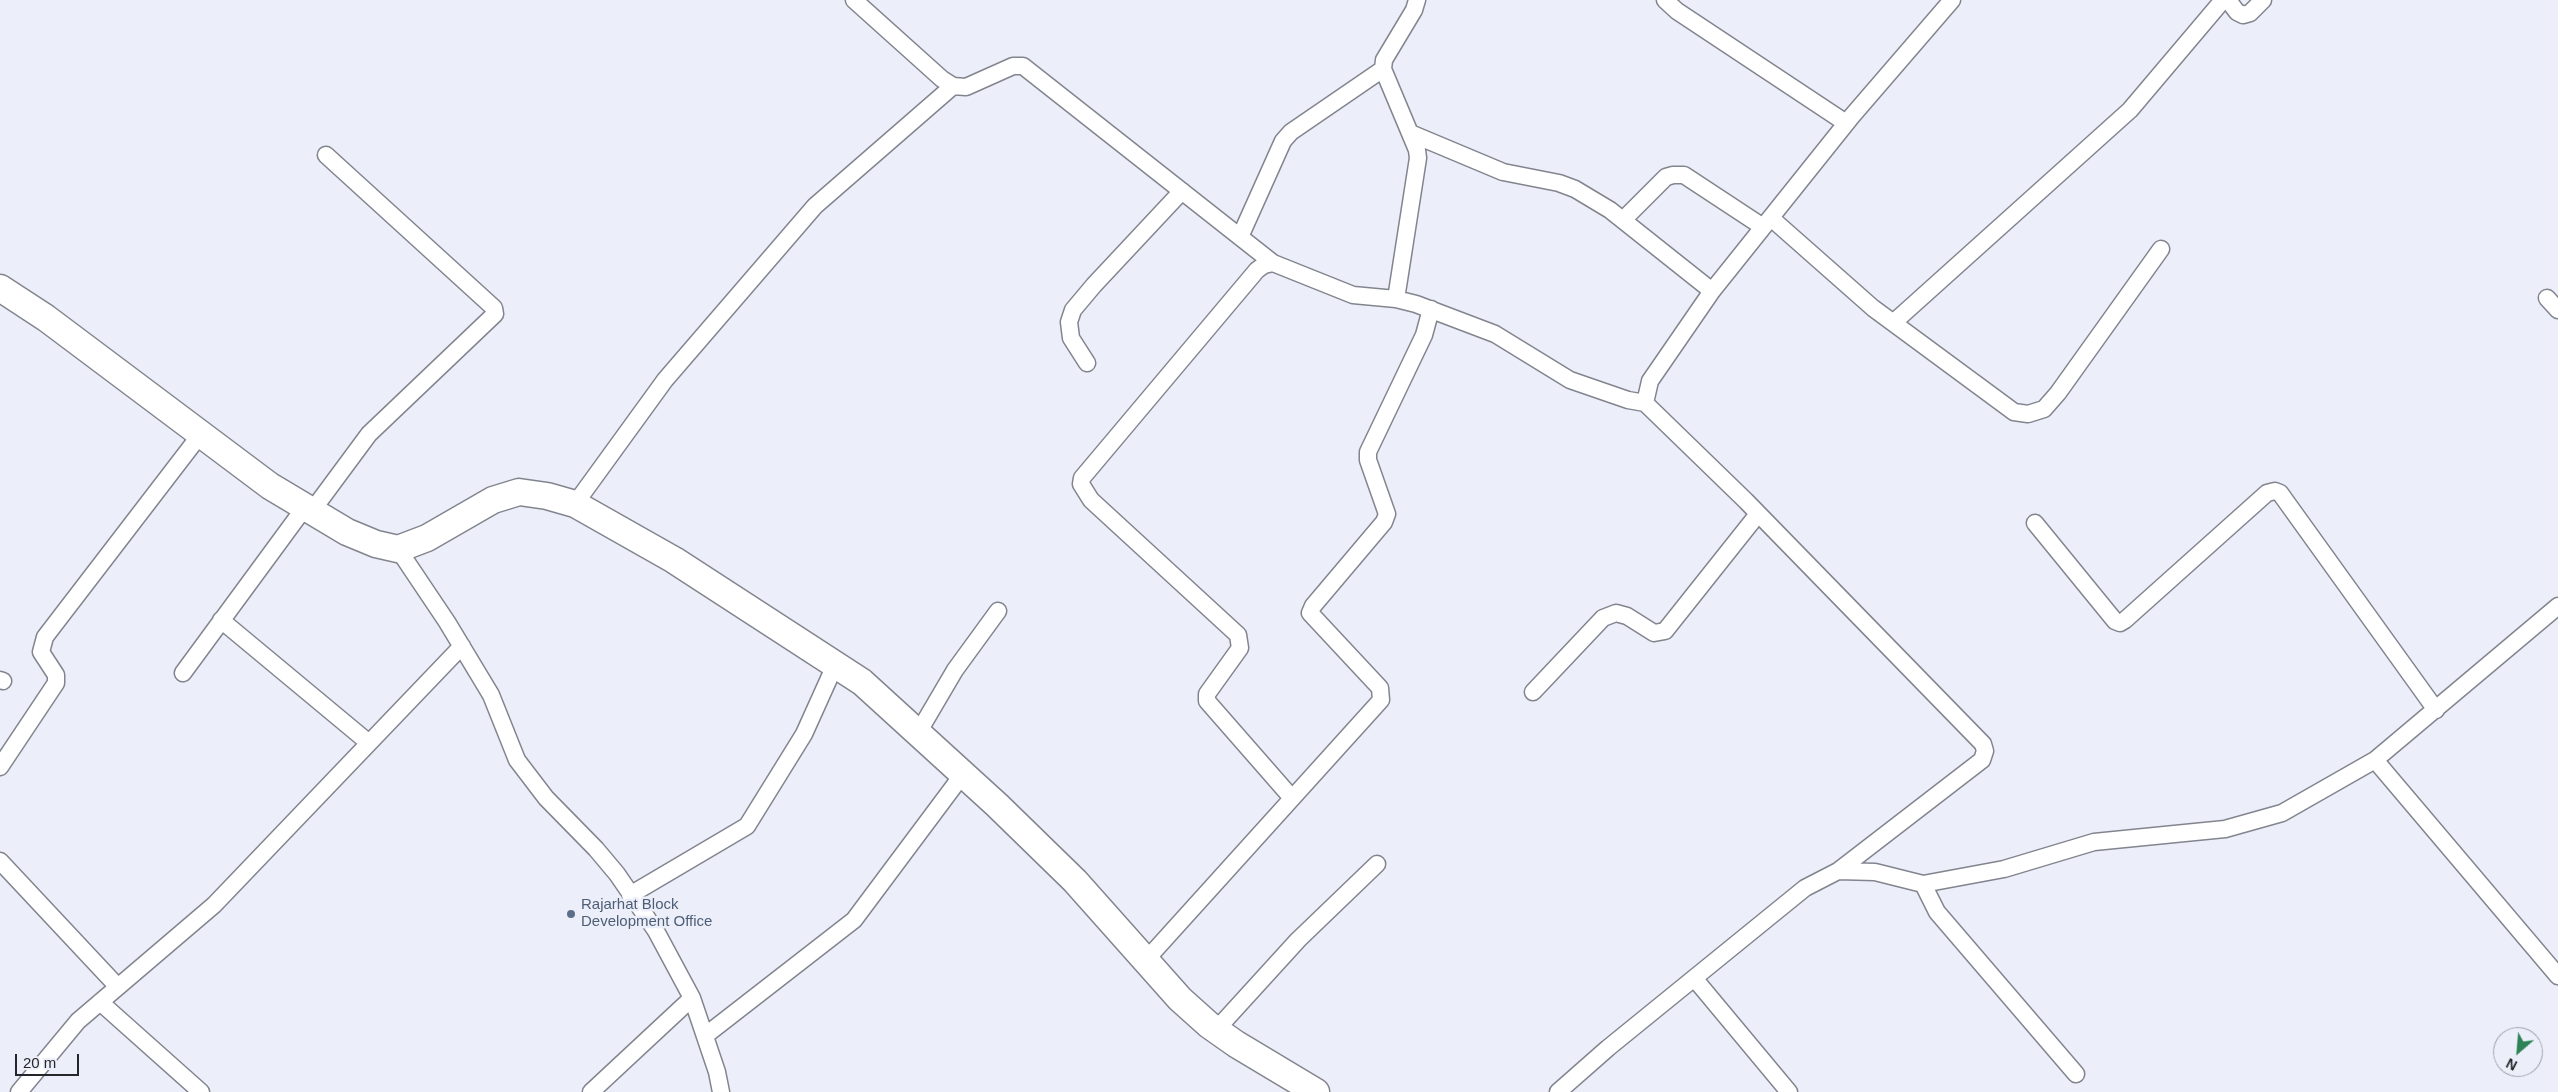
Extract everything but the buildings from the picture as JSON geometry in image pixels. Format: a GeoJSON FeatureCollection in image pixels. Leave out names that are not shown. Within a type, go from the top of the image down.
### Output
{"type":"FeatureCollection","features":[{"type":"Feature","properties":{"kind":"main road"},"geometry":{"type":"LineString","coordinates":[[0,288],[53,324],[270,486],[308,509],[376,544],[398,549],[427,538],[493,500],[519,492],[547,496],[575,504],[674,560],[836,663],[862,682],[1075,880],[1180,999],[1216,1030],[1263,1062],[1316,1092]]}},
{"type":"Feature","properties":{"kind":"street"},"geometry":{"type":"LineString","coordinates":[[854,0],[942,79],[953,86],[966,87],[1013,66],[1023,66],[1273,263],[1353,295],[1396,299],[1430,309],[1495,334],[1570,380],[1628,400],[1644,403],[1758,514],[1983,744],[1985,751],[1982,760],[1838,871],[1806,888],[1694,978],[1558,1092]]}},
{"type":"Feature","properties":{"kind":"street"},"geometry":{"type":"LineString","coordinates":[[1396,299],[1418,158],[1410,133],[1383,69],[1384,60],[1418,0]]}},
{"type":"Feature","properties":{"kind":"street"},"geometry":{"type":"LineString","coordinates":[[1665,0],[1677,11],[1846,124]]}},
{"type":"Feature","properties":{"kind":"street"},"geometry":{"type":"LineString","coordinates":[[1644,403],[1650,381],[1712,291],[1846,124],[1952,0]]}},
{"type":"Feature","properties":{"kind":"street"},"geometry":{"type":"LineString","coordinates":[[1893,323],[2130,110],[2223,0]]}},
{"type":"Feature","properties":{"kind":"street"},"geometry":{"type":"LineString","coordinates":[[2228,0],[2237,12],[2243,15],[2250,13],[2263,0]]}},
{"type":"Feature","properties":{"kind":"street"},"geometry":{"type":"LineString","coordinates":[[1240,237],[1283,141],[1291,132],[1383,69]]}},
{"type":"Feature","properties":{"kind":"street"},"geometry":{"type":"LineString","coordinates":[[575,504],[665,380],[815,206],[953,86]]}},
{"type":"Feature","properties":{"kind":"street"},"geometry":{"type":"LineString","coordinates":[[1410,133],[1503,172],[1559,183],[1575,189],[1623,220],[1712,291]]}},
{"type":"Feature","properties":{"kind":"street"},"geometry":{"type":"LineString","coordinates":[[183,673],[221,620],[369,434],[495,314],[494,308],[326,154]]}},
{"type":"Feature","properties":{"kind":"street"},"geometry":{"type":"LineString","coordinates":[[1623,220],[1666,176],[1673,174],[1684,176],[1767,222],[1893,323],[2014,412],[2028,414],[2044,409],[2058,393],[2161,249]]}},
{"type":"Feature","properties":{"kind":"street"},"geometry":{"type":"LineString","coordinates":[[1087,363],[1071,338],[1069,322],[1073,310],[1094,284],[1182,191]]}},
{"type":"Feature","properties":{"kind":"street"},"geometry":{"type":"LineString","coordinates":[[1273,263],[1264,265],[1257,270],[1082,478],[1081,484],[1091,500],[1238,635],[1240,648],[1207,694],[1207,701],[1291,797]]}},
{"type":"Feature","properties":{"kind":"street"},"geometry":{"type":"LineString","coordinates":[[1146,960],[1291,797],[1381,700],[1380,688],[1310,613],[1313,606],[1384,522],[1387,514],[1368,460],[1368,452],[1424,335],[1430,309]]}},
{"type":"Feature","properties":{"kind":"street"},"geometry":{"type":"LineString","coordinates":[[0,767],[56,682],[56,675],[41,652],[45,637],[200,435]]}},
{"type":"Feature","properties":{"kind":"street"},"geometry":{"type":"LineString","coordinates":[[2035,523],[2115,621],[2120,623],[2267,493],[2276,491],[2280,493],[2436,710]]}},
{"type":"Feature","properties":{"kind":"street"},"geometry":{"type":"LineString","coordinates":[[1533,692],[1603,618],[1616,613],[1627,616],[1654,633],[1665,631],[1758,514]]}},
{"type":"Feature","properties":{"kind":"street"},"geometry":{"type":"LineString","coordinates":[[398,549],[492,695],[517,760],[546,798],[596,849],[656,930],[692,998],[706,1035],[721,1092]]}},
{"type":"Feature","properties":{"kind":"street"},"geometry":{"type":"LineString","coordinates":[[1838,871],[1875,872],[1923,884],[2004,869],[2094,842],[2225,829],[2282,813],[2375,760],[2558,606]]}},
{"type":"Feature","properties":{"kind":"street"},"geometry":{"type":"LineString","coordinates":[[918,733],[955,670],[998,612]]}},
{"type":"Feature","properties":{"kind":"street"},"geometry":{"type":"LineString","coordinates":[[221,620],[369,743]]}},
{"type":"Feature","properties":{"kind":"street"},"geometry":{"type":"LineString","coordinates":[[19,1092],[78,1021],[214,905],[462,646]]}},
{"type":"Feature","properties":{"kind":"street"},"geometry":{"type":"LineString","coordinates":[[630,895],[746,826],[804,734],[836,663]]}},
{"type":"Feature","properties":{"kind":"street"},"geometry":{"type":"LineString","coordinates":[[2375,760],[2558,976]]}},
{"type":"Feature","properties":{"kind":"street"},"geometry":{"type":"LineString","coordinates":[[706,1035],[854,920],[963,774]]}},
{"type":"Feature","properties":{"kind":"street"},"geometry":{"type":"LineString","coordinates":[[0,861],[118,987]]}},
{"type":"Feature","properties":{"kind":"street"},"geometry":{"type":"LineString","coordinates":[[1216,1030],[1298,940],[1378,864]]}},
{"type":"Feature","properties":{"kind":"street"},"geometry":{"type":"LineString","coordinates":[[1923,884],[1937,912],[2076,1074]]}},
{"type":"Feature","properties":{"kind":"street"},"geometry":{"type":"LineString","coordinates":[[1694,978],[1789,1092]]}},
{"type":"Feature","properties":{"kind":"street"},"geometry":{"type":"LineString","coordinates":[[591,1092],[692,998]]}},
{"type":"Feature","properties":{"kind":"street"},"geometry":{"type":"LineString","coordinates":[[100,1002],[201,1092]]}},
{"type":"Feature","properties":{"kind":"place","name":"Rajarhat Block Development Office"},"geometry":{"type":"Point","coordinates":[571,914]}}]}
